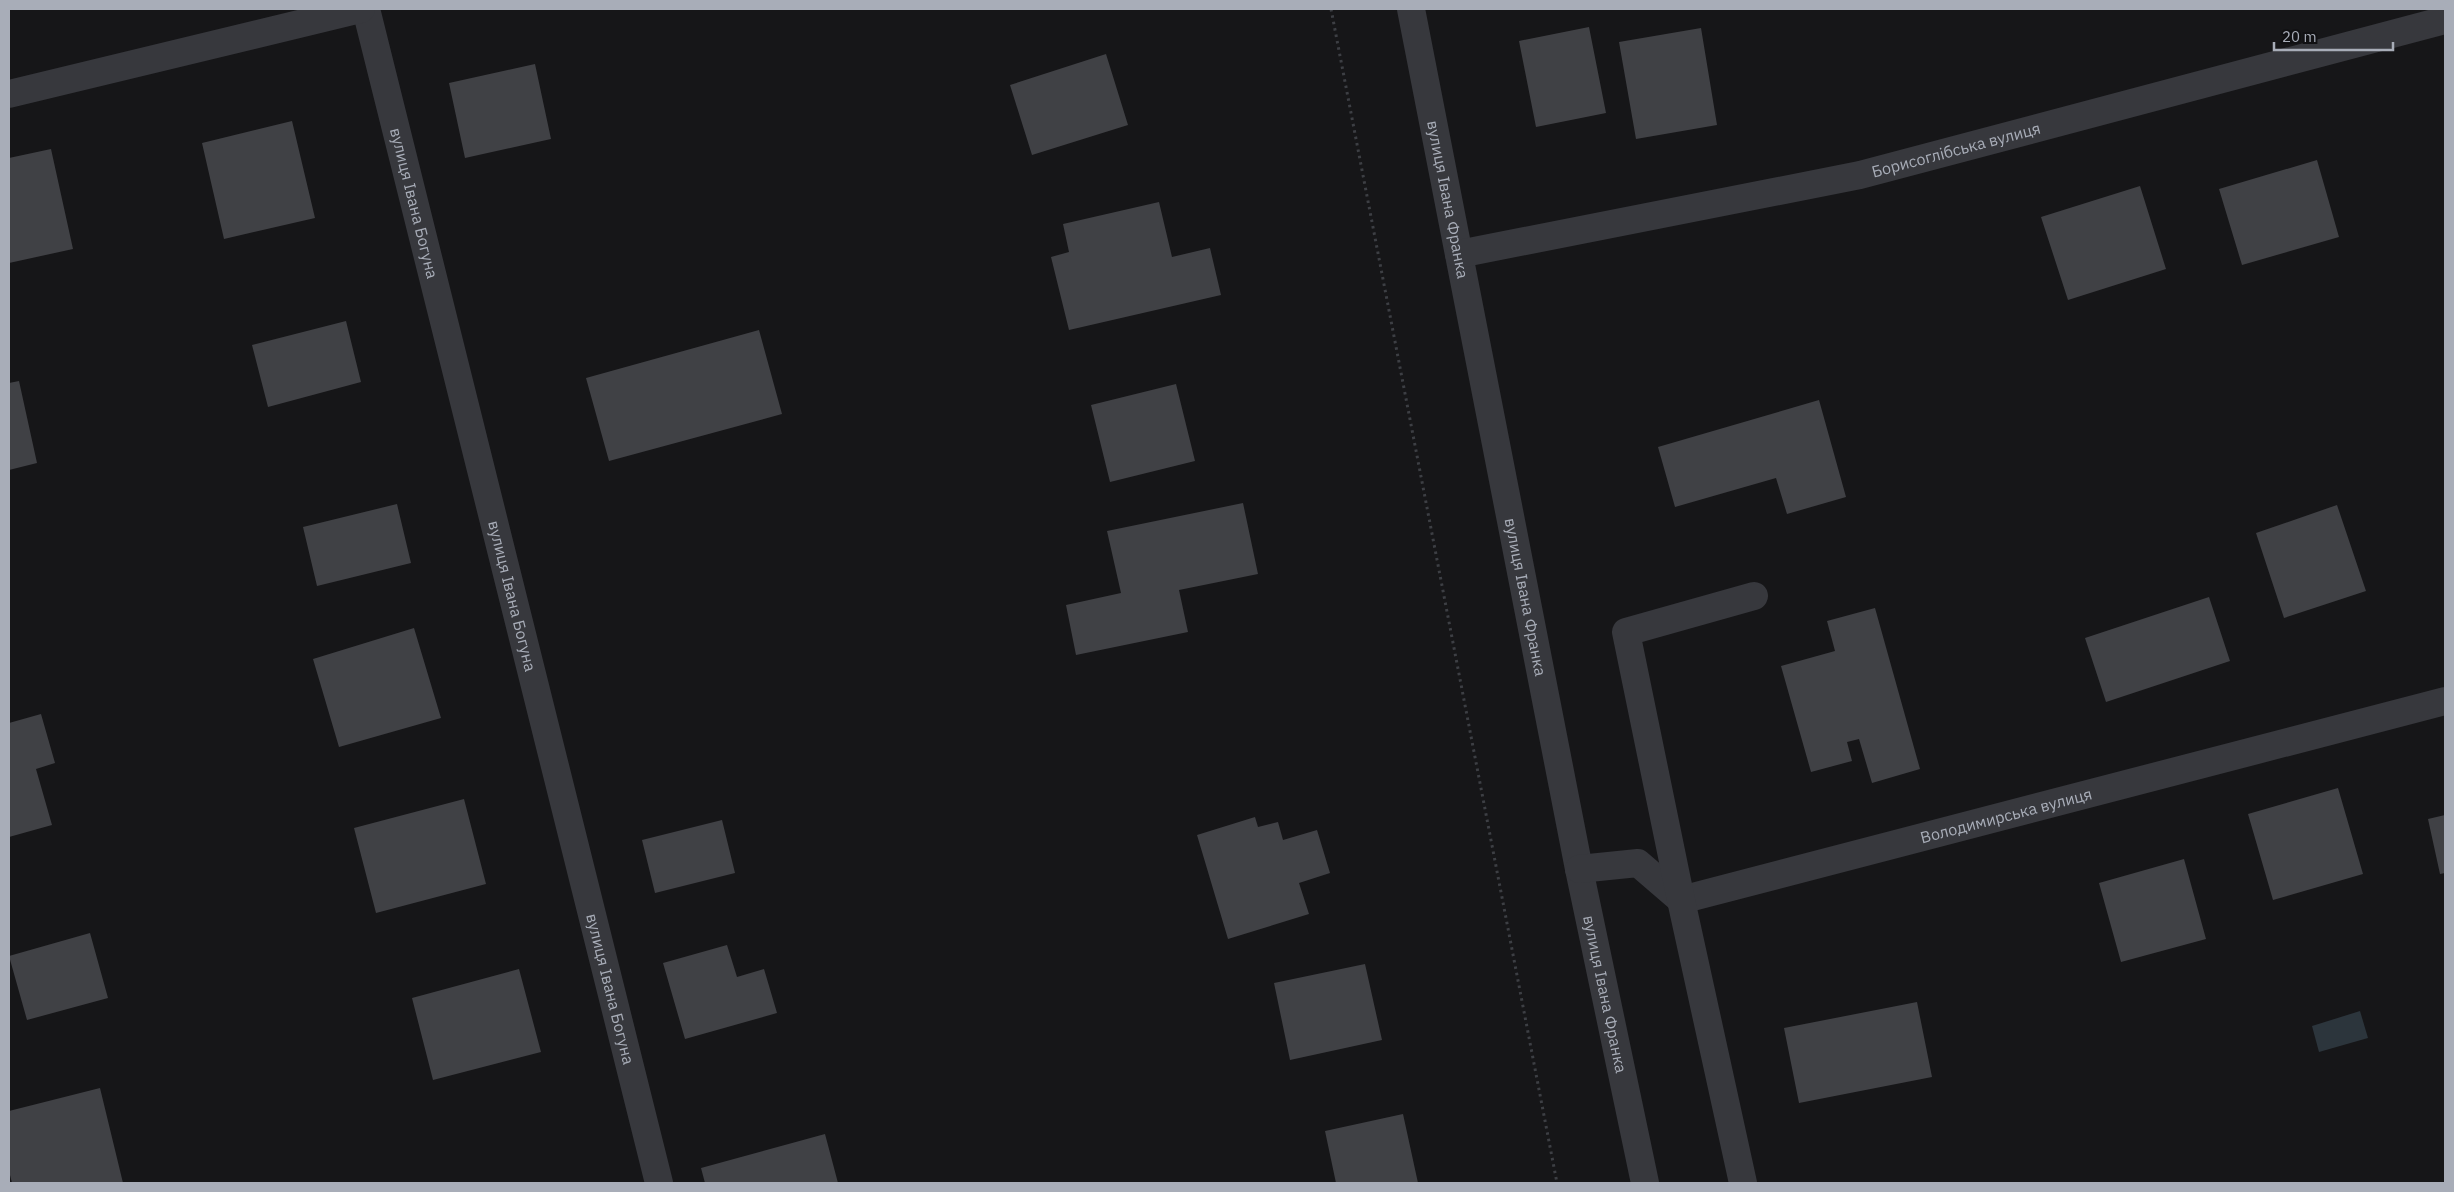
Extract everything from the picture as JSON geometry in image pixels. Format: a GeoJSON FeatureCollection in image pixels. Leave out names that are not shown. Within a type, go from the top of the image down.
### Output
{"type":"FeatureCollection","features":[{"type":"Feature","properties":{"kind":"street"},"geometry":{"type":"LineString","coordinates":[[9,94],[361,9]]}},
{"type":"Feature","properties":{"kind":"street","name":"вулиця Івана Богуна"},"geometry":{"type":"LineString","coordinates":[[366,9],[659,1183]]}},
{"type":"Feature","properties":{"kind":"street","name":"вулиця Івана Франка"},"geometry":{"type":"LineString","coordinates":[[1411,9],[1579,869],[1645,1183]]}},
{"type":"Feature","properties":{"kind":"street","name":"Борисоглібська вулиця"},"geometry":{"type":"LineString","coordinates":[[1458,254],[1860,175],[2445,20]]}},
{"type":"Feature","properties":{"kind":"street"},"geometry":{"type":"LineString","coordinates":[[1743,1183],[1681,900],[1626,632],[1754,596]]}},
{"type":"Feature","properties":{"kind":"street","name":"Володимирська вулиця"},"geometry":{"type":"LineString","coordinates":[[1681,900],[2445,701]]}},
{"type":"Feature","properties":{"kind":"street"},"geometry":{"type":"LineString","coordinates":[[1579,869],[1638,863],[1681,900]]}},
{"type":"Feature","properties":{"kind":"path"},"geometry":{"type":"LineString","coordinates":[[1332,9],[1557,1183]]}},
{"type":"Feature","properties":{"kind":"shaded area"},"geometry":{"type":"Polygon","coordinates":[[[2360,1011],[2368,1038],[2319,1052],[2312,1026],[2360,1011]]]}},
{"type":"Feature","properties":{"kind":"building"},"geometry":{"type":"Polygon","coordinates":[[[1589,27],[1606,113],[1536,127],[1519,41],[1589,27]]]}},
{"type":"Feature","properties":{"kind":"building"},"geometry":{"type":"Polygon","coordinates":[[[1701,28],[1717,125],[1636,139],[1619,42],[1701,28]]]}},
{"type":"Feature","properties":{"kind":"building"},"geometry":{"type":"Polygon","coordinates":[[[1106,54],[1128,125],[1032,155],[1010,85],[1106,54]]]}},
{"type":"Feature","properties":{"kind":"building"},"geometry":{"type":"Polygon","coordinates":[[[535,64],[551,139],[465,158],[449,83],[535,64]]]}},
{"type":"Feature","properties":{"kind":"building"},"geometry":{"type":"Polygon","coordinates":[[[292,121],[315,218],[224,239],[202,143],[292,121]]]}},
{"type":"Feature","properties":{"kind":"building"},"geometry":{"type":"Polygon","coordinates":[[[51,149],[73,249],[9,263],[9,158],[51,149]]]}},
{"type":"Feature","properties":{"kind":"building"},"geometry":{"type":"Polygon","coordinates":[[[2317,160],[2339,237],[2242,265],[2219,189],[2317,160]]]}},
{"type":"Feature","properties":{"kind":"building"},"geometry":{"type":"Polygon","coordinates":[[[2140,186],[2166,269],[2068,300],[2041,217],[2140,186]]]}},
{"type":"Feature","properties":{"kind":"building"},"geometry":{"type":"Polygon","coordinates":[[[1159,202],[1172,257],[1210,248],[1221,295],[1069,330],[1051,257],[1069,252],[1063,224],[1159,202]]]}},
{"type":"Feature","properties":{"kind":"building"},"geometry":{"type":"Polygon","coordinates":[[[346,321],[361,382],[268,407],[252,345],[346,321]]]}},
{"type":"Feature","properties":{"kind":"building"},"geometry":{"type":"Polygon","coordinates":[[[759,330],[782,414],[609,461],[586,378],[759,330]]]}},
{"type":"Feature","properties":{"kind":"building"},"geometry":{"type":"Polygon","coordinates":[[[19,381],[37,463],[9,470],[9,383],[19,381]]]}},
{"type":"Feature","properties":{"kind":"building"},"geometry":{"type":"Polygon","coordinates":[[[1176,384],[1195,461],[1110,482],[1091,405],[1176,384]]]}},
{"type":"Feature","properties":{"kind":"building"},"geometry":{"type":"Polygon","coordinates":[[[1819,400],[1846,497],[1787,514],[1776,478],[1675,507],[1658,447],[1819,400]]]}},
{"type":"Feature","properties":{"kind":"building"},"geometry":{"type":"Polygon","coordinates":[[[1243,503],[1258,574],[1179,590],[1188,632],[1076,655],[1066,605],[1121,593],[1107,531],[1243,503]]]}},
{"type":"Feature","properties":{"kind":"building"},"geometry":{"type":"Polygon","coordinates":[[[397,504],[411,563],[317,586],[303,527],[397,504]]]}},
{"type":"Feature","properties":{"kind":"building"},"geometry":{"type":"Polygon","coordinates":[[[2337,505],[2366,591],[2284,618],[2256,533],[2337,505]]]}},
{"type":"Feature","properties":{"kind":"building"},"geometry":{"type":"Polygon","coordinates":[[[2209,597],[2230,661],[2106,702],[2085,638],[2209,597]]]}},
{"type":"Feature","properties":{"kind":"building"},"geometry":{"type":"Polygon","coordinates":[[[1875,608],[1920,769],[1872,783],[1859,739],[1847,742],[1852,761],[1811,772],[1781,666],[1835,651],[1827,621],[1875,608]]]}},
{"type":"Feature","properties":{"kind":"building"},"geometry":{"type":"Polygon","coordinates":[[[414,628],[441,718],[339,747],[313,659],[414,628]]]}},
{"type":"Feature","properties":{"kind":"building"},"geometry":{"type":"Polygon","coordinates":[[[41,714],[55,763],[36,769],[52,825],[9,837],[9,723],[41,714]]]}},
{"type":"Feature","properties":{"kind":"building"},"geometry":{"type":"Polygon","coordinates":[[[2338,788],[2363,874],[2273,900],[2248,814],[2338,788]]]}},
{"type":"Feature","properties":{"kind":"building"},"geometry":{"type":"Polygon","coordinates":[[[464,799],[486,884],[376,913],[354,828],[464,799]]]}},
{"type":"Feature","properties":{"kind":"building"},"geometry":{"type":"Polygon","coordinates":[[[2445,815],[2445,873],[2440,874],[2428,819],[2445,815]]]}},
{"type":"Feature","properties":{"kind":"building"},"geometry":{"type":"Polygon","coordinates":[[[1255,817],[1258,827],[1278,822],[1283,840],[1317,830],[1330,873],[1299,883],[1309,914],[1228,939],[1197,835],[1255,817]]]}},
{"type":"Feature","properties":{"kind":"building"},"geometry":{"type":"Polygon","coordinates":[[[722,820],[735,873],[655,893],[642,840],[722,820]]]}},
{"type":"Feature","properties":{"kind":"building"},"geometry":{"type":"Polygon","coordinates":[[[2184,859],[2206,939],[2121,962],[2099,883],[2184,859]]]}},
{"type":"Feature","properties":{"kind":"building"},"geometry":{"type":"Polygon","coordinates":[[[90,933],[108,998],[27,1020],[9,956],[90,933]]]}},
{"type":"Feature","properties":{"kind":"building"},"geometry":{"type":"Polygon","coordinates":[[[727,945],[737,977],[764,969],[777,1013],[685,1039],[663,963],[727,945]]]}},
{"type":"Feature","properties":{"kind":"building"},"geometry":{"type":"Polygon","coordinates":[[[1365,964],[1382,1040],[1290,1060],[1274,983],[1365,964]]]}},
{"type":"Feature","properties":{"kind":"building"},"geometry":{"type":"Polygon","coordinates":[[[519,969],[541,1052],[433,1080],[412,998],[519,969]]]}},
{"type":"Feature","properties":{"kind":"building"},"geometry":{"type":"Polygon","coordinates":[[[1917,1002],[1932,1077],[1799,1103],[1784,1028],[1917,1002]]]}},
{"type":"Feature","properties":{"kind":"building"},"geometry":{"type":"Polygon","coordinates":[[[100,1088],[123,1183],[12,1183],[9,1171],[9,1111],[100,1088]]]}},
{"type":"Feature","properties":{"kind":"building"},"geometry":{"type":"Polygon","coordinates":[[[1403,1114],[1418,1183],[1336,1183],[1325,1131],[1403,1114]]]}},
{"type":"Feature","properties":{"kind":"building"},"geometry":{"type":"Polygon","coordinates":[[[825,1134],[838,1183],[705,1183],[701,1168],[825,1134]]]}}]}
